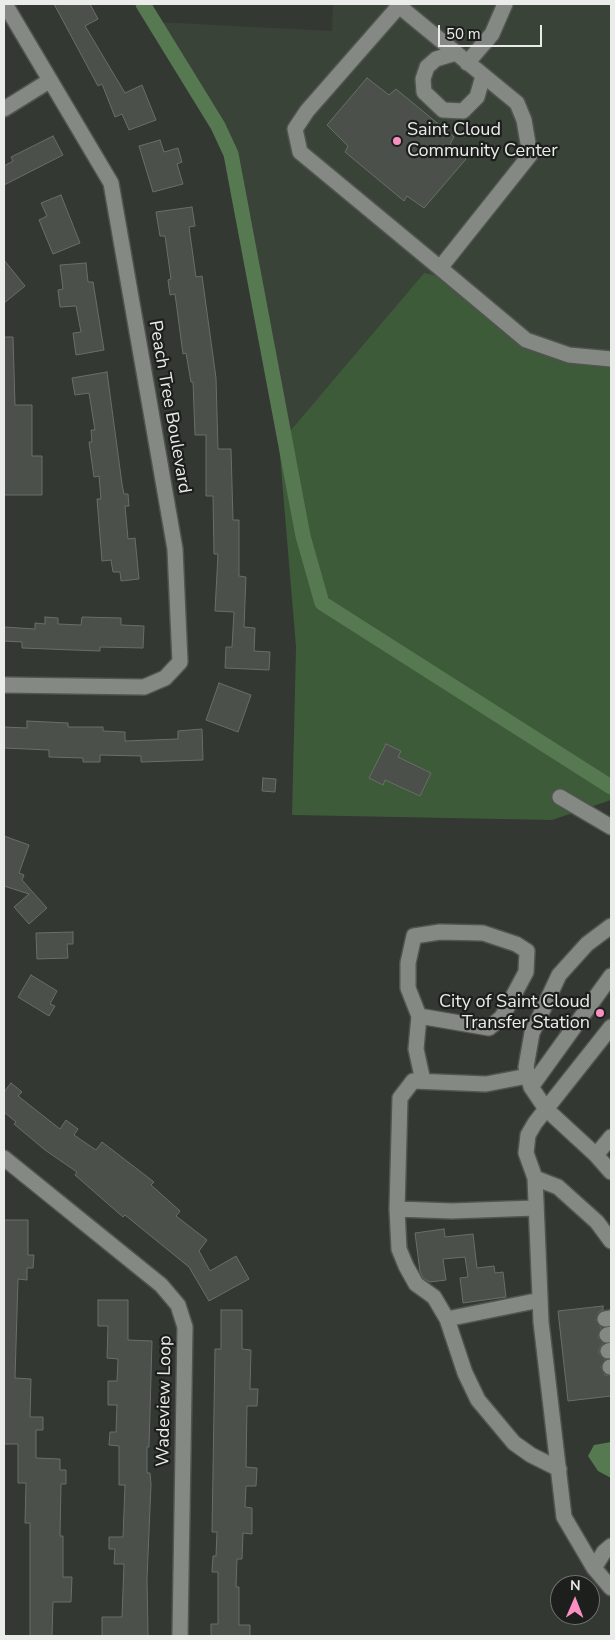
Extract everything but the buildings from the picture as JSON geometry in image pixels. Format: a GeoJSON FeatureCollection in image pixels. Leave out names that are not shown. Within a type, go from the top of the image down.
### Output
{"type":"FeatureCollection","features":[{"type":"Feature","properties":{"kind":"street","name":"Peach Tree Boulevard"},"geometry":{"type":"LineString","coordinates":[[4,685],[144,687],[165,678],[180,662],[174,549],[111,184],[5,4]]}},
{"type":"Feature","properties":{"kind":"street"},"geometry":{"type":"LineString","coordinates":[[483,76],[477,97],[463,111],[443,110],[424,92],[423,79],[427,67],[436,59],[462,58],[492,34],[505,4]]}},
{"type":"Feature","properties":{"kind":"street"},"geometry":{"type":"LineString","coordinates":[[440,268],[530,155],[524,120],[517,104],[399,6],[307,111],[295,129],[300,152],[526,340],[569,355],[611,359]]}},
{"type":"Feature","properties":{"kind":"street"},"geometry":{"type":"LineString","coordinates":[[4,109],[49,81]]}},
{"type":"Feature","properties":{"kind":"street"},"geometry":{"type":"LineString","coordinates":[[560,798],[611,827]]}},
{"type":"Feature","properties":{"kind":"street"},"geometry":{"type":"LineString","coordinates":[[611,926],[587,944],[559,975],[532,1033],[526,1067],[530,1081],[546,1109],[596,1155],[611,1172]]}},
{"type":"Feature","properties":{"kind":"street"},"geometry":{"type":"LineString","coordinates":[[419,1016],[489,1028],[502,1017],[526,972],[527,951],[516,944],[483,933],[440,932],[414,936],[408,962],[408,988],[419,1016],[416,1049],[423,1081]]}},
{"type":"Feature","properties":{"kind":"street"},"geometry":{"type":"LineString","coordinates":[[558,1469],[531,1455],[514,1443],[478,1400],[465,1373],[447,1319],[434,1297],[416,1284],[406,1266],[399,1249],[400,1098],[413,1081],[486,1084],[530,1081],[611,976]]}},
{"type":"Feature","properties":{"kind":"street"},"geometry":{"type":"LineString","coordinates":[[611,1027],[546,1109],[528,1135],[526,1153],[535,1178],[540,1300],[564,1517],[594,1568],[611,1588]]}},
{"type":"Feature","properties":{"kind":"street"},"geometry":{"type":"LineString","coordinates":[[596,1155],[611,1137]]}},
{"type":"Feature","properties":{"kind":"street","name":"Wadeview Loop"},"geometry":{"type":"LineString","coordinates":[[4,1158],[161,1286],[178,1305],[185,1327],[180,1636]]}},
{"type":"Feature","properties":{"kind":"street"},"geometry":{"type":"LineString","coordinates":[[535,1178],[558,1188],[597,1222],[608,1234],[611,1241]]}},
{"type":"Feature","properties":{"kind":"street"},"geometry":{"type":"LineString","coordinates":[[398,1209],[452,1211],[536,1208]]}},
{"type":"Feature","properties":{"kind":"street"},"geometry":{"type":"LineString","coordinates":[[447,1319],[540,1300]]}},
{"type":"Feature","properties":{"kind":"street"},"geometry":{"type":"LineString","coordinates":[[594,1568],[604,1552],[611,1546]]}},
{"type":"Feature","properties":{"kind":"shaded area"},"geometry":{"type":"Polygon","coordinates":[[[333,4],[611,4],[611,361],[559,355],[424,273],[279,444],[250,263],[222,137],[157,22],[332,31],[333,4]]]}},
{"type":"Feature","properties":{"kind":"shaded area"},"geometry":{"type":"Polygon","coordinates":[[[424,273],[448,278],[528,335],[611,361],[611,800],[552,820],[292,815],[296,647],[279,444],[424,273]]]}},
{"type":"Feature","properties":{"kind":"shaded area"},"geometry":{"type":"Polygon","coordinates":[[[611,1442],[611,1478],[598,1471],[588,1456],[594,1445],[611,1442]]]}},
{"type":"Feature","properties":{"kind":"waterway"},"geometry":{"type":"LineString","coordinates":[[143,4],[218,126],[231,154],[303,536],[322,603],[611,787]]}},
{"type":"Feature","properties":{"kind":"place","name":"Saint Cloud Community Center"},"geometry":{"type":"Point","coordinates":[397,141]}},
{"type":"Feature","properties":{"kind":"place","name":"City of Saint Cloud Transfer Station"},"geometry":{"type":"Point","coordinates":[600,1013]}}]}
